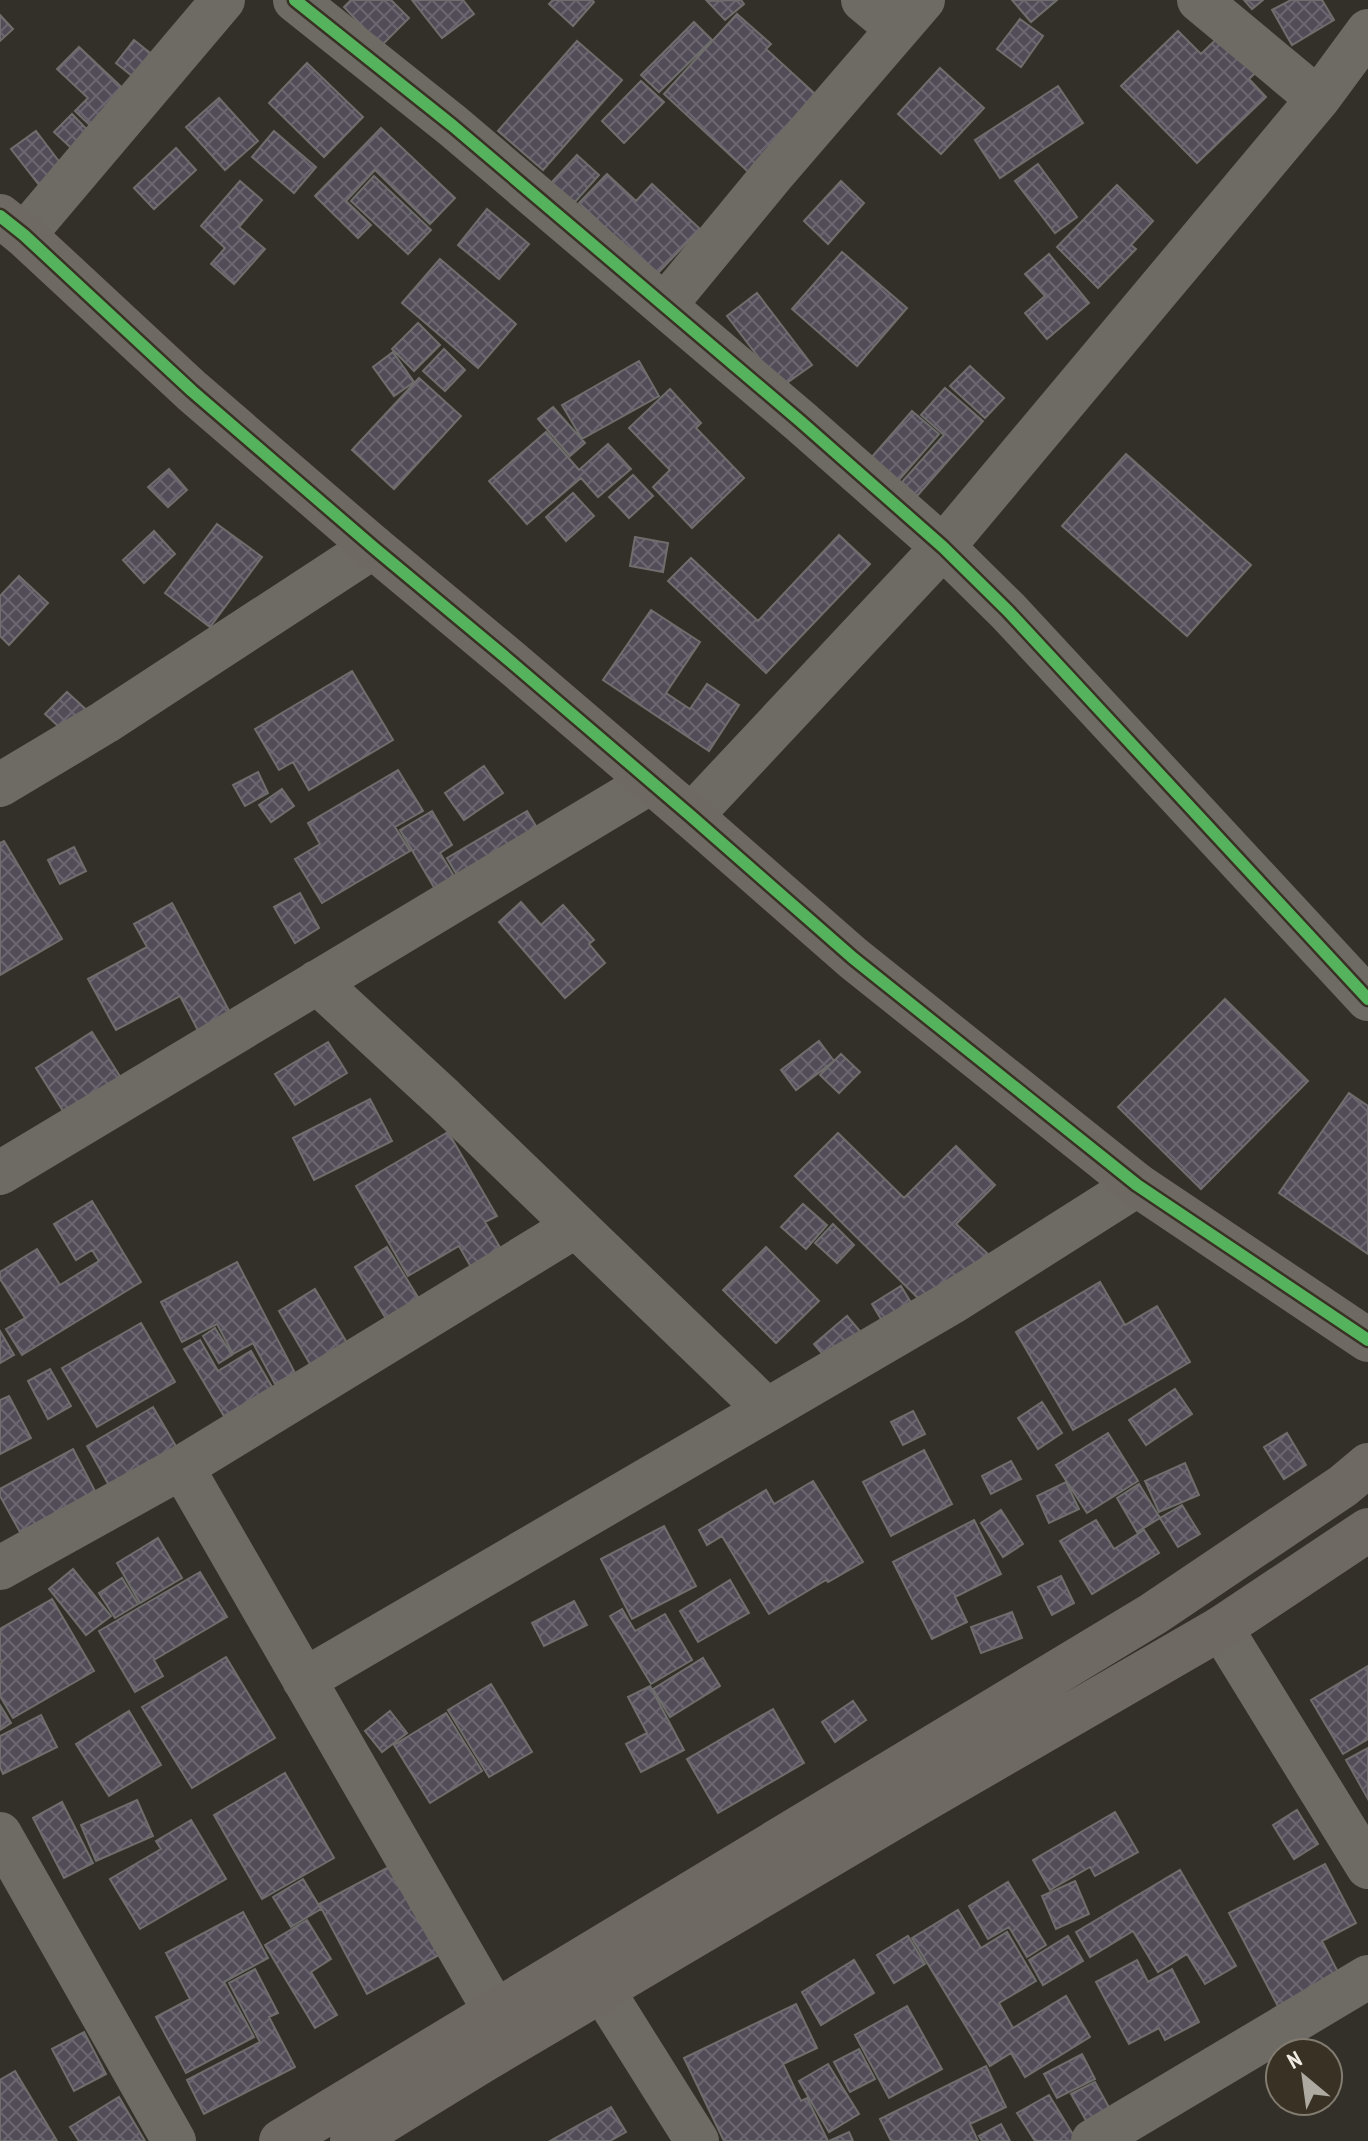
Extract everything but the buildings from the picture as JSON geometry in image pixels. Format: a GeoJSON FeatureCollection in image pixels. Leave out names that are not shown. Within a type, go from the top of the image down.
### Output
{"type":"FeatureCollection","features":[{"type":"Feature","properties":{"kind":"street"},"geometry":{"type":"LineString","coordinates":[[223,0],[12,226],[192,391],[853,958],[1137,1185],[1368,1340]]}},
{"type":"Feature","properties":{"kind":"street"},"geometry":{"type":"LineString","coordinates":[[295,0],[453,126],[943,547],[1362,979]]}},
{"type":"Feature","properties":{"kind":"street"},"geometry":{"type":"LineString","coordinates":[[665,305],[910,14],[863,0]]}},
{"type":"Feature","properties":{"kind":"street"},"geometry":{"type":"LineString","coordinates":[[1199,0],[1318,99]]}},
{"type":"Feature","properties":{"kind":"street"},"geometry":{"type":"LineString","coordinates":[[691,816],[943,547],[1318,99],[1368,31]]}},
{"type":"Feature","properties":{"kind":"street"},"geometry":{"type":"LineString","coordinates":[[0,785],[105,722],[373,547]]}},
{"type":"Feature","properties":{"kind":"street"},"geometry":{"type":"LineString","coordinates":[[0,1173],[651,782]]}},
{"type":"Feature","properties":{"kind":"street"},"geometry":{"type":"LineString","coordinates":[[317,982],[443,1098],[767,1410]]}},
{"type":"Feature","properties":{"kind":"street"},"geometry":{"type":"LineString","coordinates":[[304,1680],[954,1301],[1137,1185]]}},
{"type":"Feature","properties":{"kind":"street"},"geometry":{"type":"LineString","coordinates":[[0,1568],[182,1467],[574,1227]]}},
{"type":"Feature","properties":{"kind":"street"},"geometry":{"type":"LineString","coordinates":[[281,2141],[1153,1614],[1343,1486],[1368,1465]]}},
{"type":"Feature","properties":{"kind":"street"},"geometry":{"type":"LineString","coordinates":[[182,1467],[496,2013]]}},
{"type":"Feature","properties":{"kind":"street"},"geometry":{"type":"LineString","coordinates":[[352,2141],[928,1797],[1221,1628],[1368,1530]]}},
{"type":"Feature","properties":{"kind":"street"},"geometry":{"type":"LineString","coordinates":[[1221,1628],[1368,1867]]}},
{"type":"Feature","properties":{"kind":"street"},"geometry":{"type":"LineString","coordinates":[[4,1851],[174,2141]]}},
{"type":"Feature","properties":{"kind":"street"},"geometry":{"type":"LineString","coordinates":[[1104,2138],[1368,1977]]}},
{"type":"Feature","properties":{"kind":"street"},"geometry":{"type":"LineString","coordinates":[[603,1991],[697,2141]]}},
{"type":"Feature","properties":{"kind":"cycle path"},"geometry":{"type":"LineString","coordinates":[[295,0],[453,126],[943,547],[1008,611],[1368,999]]}},
{"type":"Feature","properties":{"kind":"cycle path"},"geometry":{"type":"LineString","coordinates":[[0,216],[192,391],[853,958],[1137,1185],[1368,1340]]}}]}
